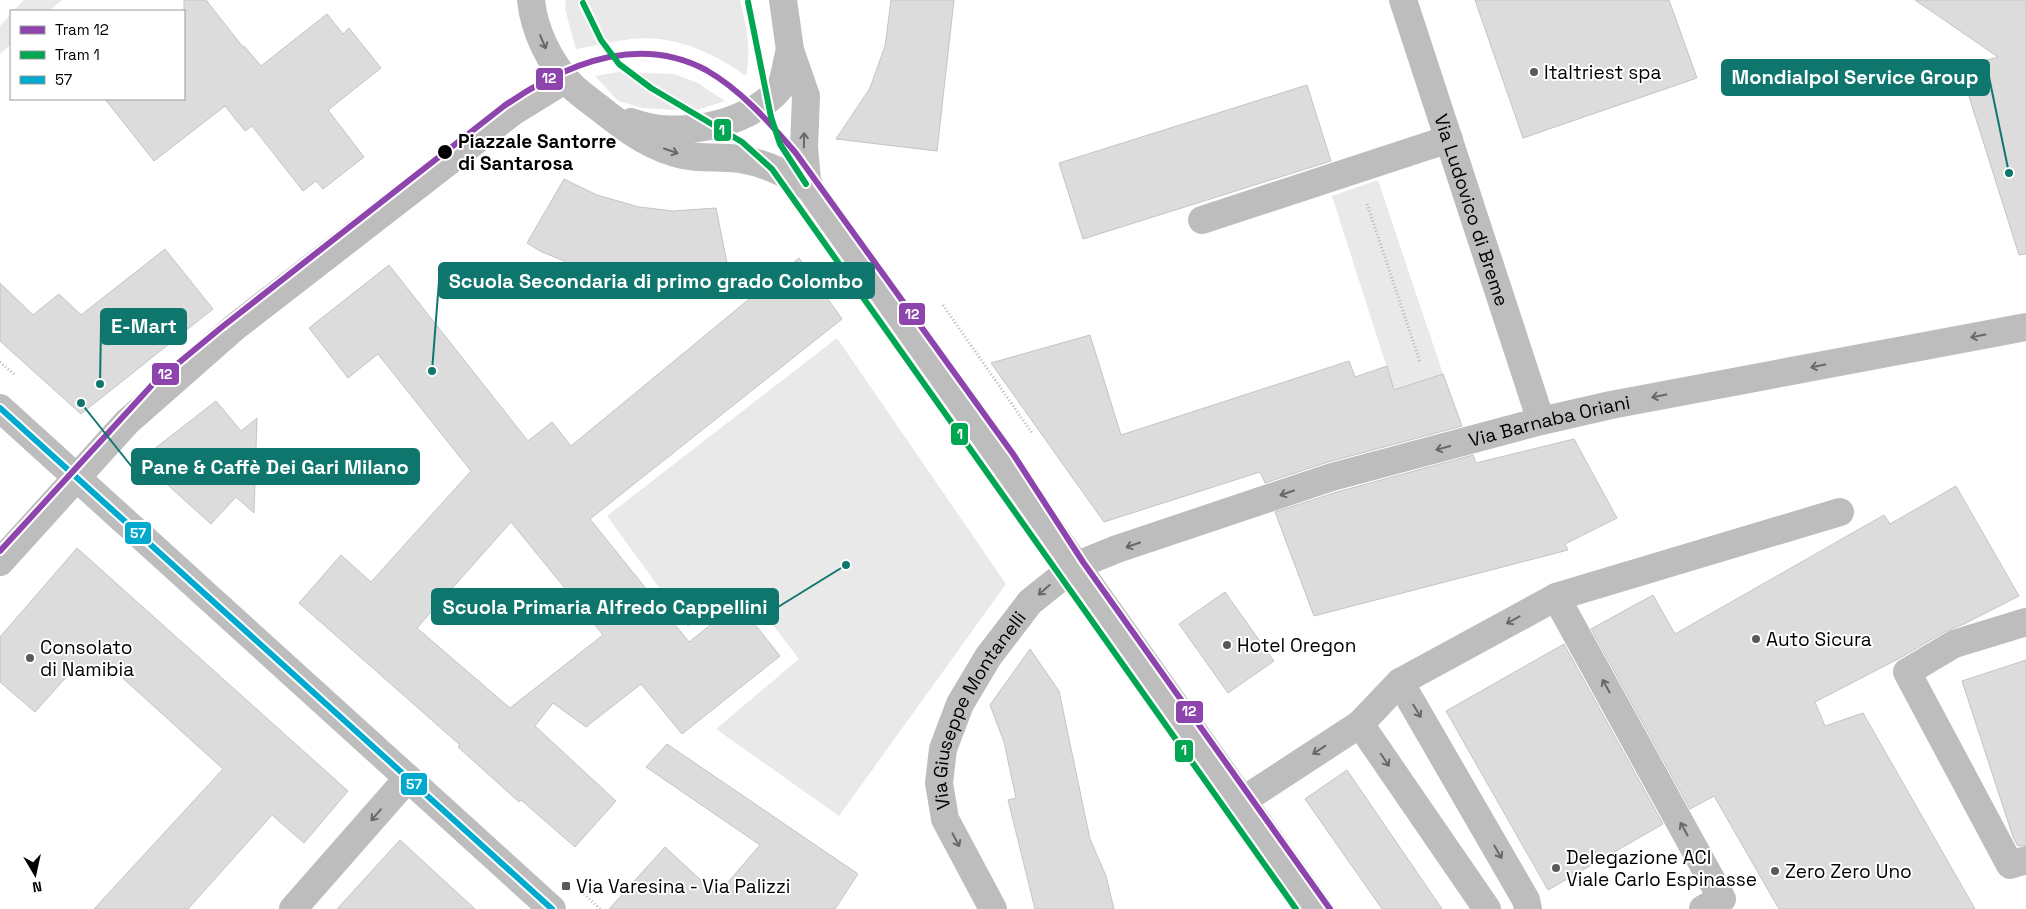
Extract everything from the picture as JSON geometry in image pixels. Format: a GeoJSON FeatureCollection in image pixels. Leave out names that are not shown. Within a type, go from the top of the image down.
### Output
{"type":"FeatureCollection","features":[{"type":"Feature","properties":{"kind":"street"},"geometry":{"type":"LineString","coordinates":[[531,0],[538,31],[545,48],[566,79],[587,99],[636,136],[669,151],[693,156],[748,161],[771,168],[810,188]]}},
{"type":"Feature","properties":{"kind":"street"},"geometry":{"type":"LineString","coordinates":[[782,0],[790,50],[806,96],[804,147],[807,180],[810,188],[1079,564],[1319,909]]}},
{"type":"Feature","properties":{"kind":"street","name":"Via Ludovico di Breme"},"geometry":{"type":"LineString","coordinates":[[1403,0],[1541,421]]}},
{"type":"Feature","properties":{"kind":"street"},"geometry":{"type":"LineString","coordinates":[[600,108],[635,124],[653,128],[696,129],[719,124],[755,109],[779,90],[790,50]]}},
{"type":"Feature","properties":{"kind":"street"},"geometry":{"type":"LineString","coordinates":[[0,562],[127,422],[235,328],[514,111],[566,79]]}},
{"type":"Feature","properties":{"kind":"street"},"geometry":{"type":"LineString","coordinates":[[1202,220],[1449,139]]}},
{"type":"Feature","properties":{"kind":"street","name":"Via Barnaba Oriani"},"geometry":{"type":"LineString","coordinates":[[1079,564],[1332,478],[1541,421],[1611,405],[2026,327]]}},
{"type":"Feature","properties":{"kind":"street"},"geometry":{"type":"LineString","coordinates":[[0,408],[552,909]]}},
{"type":"Feature","properties":{"kind":"street"},"geometry":{"type":"LineString","coordinates":[[1242,800],[1360,724],[1400,682],[1556,597],[1840,512]]}},
{"type":"Feature","properties":{"kind":"street","name":"Via Giuseppe Montanelli"},"geometry":{"type":"LineString","coordinates":[[993,909],[945,818],[939,783],[943,749],[960,704],[988,657],[1030,602],[1079,564]]}},
{"type":"Feature","properties":{"kind":"street"},"geometry":{"type":"LineString","coordinates":[[1556,597],[1718,906]]}},
{"type":"Feature","properties":{"kind":"street"},"geometry":{"type":"LineString","coordinates":[[2026,622],[1954,644],[1907,672],[2010,865],[2026,860]]}},
{"type":"Feature","properties":{"kind":"street"},"geometry":{"type":"LineString","coordinates":[[1400,682],[1526,900],[1528,909]]}},
{"type":"Feature","properties":{"kind":"street"},"geometry":{"type":"LineString","coordinates":[[1360,724],[1486,909]]}},
{"type":"Feature","properties":{"kind":"street"},"geometry":{"type":"LineString","coordinates":[[293,909],[408,778]]}},
{"type":"Feature","properties":{"kind":"path"},"geometry":{"type":"LineString","coordinates":[[1356,170],[1420,362]]}},
{"type":"Feature","properties":{"kind":"path"},"geometry":{"type":"LineString","coordinates":[[943,305],[1032,433]]}},
{"type":"Feature","properties":{"kind":"shaded area"},"geometry":{"type":"Polygon","coordinates":[[[24,0],[62,0],[50,10],[14,10],[24,0]]]}},
{"type":"Feature","properties":{"kind":"shaded area"},"geometry":{"type":"Polygon","coordinates":[[[566,0],[740,0],[748,47],[746,76],[707,53],[678,42],[663,39],[632,39],[576,49],[565,9],[566,0]]]}},
{"type":"Feature","properties":{"kind":"shaded area"},"geometry":{"type":"Polygon","coordinates":[[[10,15],[10,45],[0,54],[0,26],[10,15]]]}},
{"type":"Feature","properties":{"kind":"shaded area"},"geometry":{"type":"Polygon","coordinates":[[[618,72],[674,74],[698,83],[725,101],[694,111],[643,108],[618,101],[595,76],[618,72]]]}},
{"type":"Feature","properties":{"kind":"shaded area"},"geometry":{"type":"Polygon","coordinates":[[[1378,180],[1443,374],[1394,390],[1332,196],[1378,180]]]}},
{"type":"Feature","properties":{"kind":"shaded area"},"geometry":{"type":"Polygon","coordinates":[[[837,338],[1006,584],[839,816],[716,729],[799,659],[745,589],[688,627],[607,516],[837,338]]]}},
{"type":"Feature","properties":{"kind":"building"},"geometry":{"type":"Polygon","coordinates":[[[184,0],[206,0],[243,47],[261,66],[327,14],[343,34],[349,28],[381,68],[328,110],[364,157],[323,189],[316,181],[303,191],[252,126],[245,131],[225,106],[154,161],[106,100],[185,100],[184,0]]]}},
{"type":"Feature","properties":{"kind":"building"},"geometry":{"type":"Polygon","coordinates":[[[891,0],[954,0],[937,151],[836,139],[870,88],[885,46],[891,0]]]}},
{"type":"Feature","properties":{"kind":"building","name":"Italtriest spa"},"geometry":{"type":"Polygon","coordinates":[[[1475,0],[1669,0],[1697,78],[1523,138],[1475,0]]]}},
{"type":"Feature","properties":{"kind":"building"},"geometry":{"type":"Polygon","coordinates":[[[1915,0],[2026,0],[2026,254],[2019,255],[1960,68],[1998,57],[1915,0]]]}},
{"type":"Feature","properties":{"kind":"building"},"geometry":{"type":"Polygon","coordinates":[[[1307,85],[1331,161],[1083,239],[1059,163],[1307,85]]]}},
{"type":"Feature","properties":{"kind":"building"},"geometry":{"type":"Polygon","coordinates":[[[564,179],[597,195],[639,207],[673,211],[716,208],[731,283],[649,284],[647,293],[600,284],[602,277],[540,251],[527,243],[564,179]]]}},
{"type":"Feature","properties":{"kind":"building"},"geometry":{"type":"Polygon","coordinates":[[[165,249],[213,309],[81,414],[0,341],[0,283],[33,315],[59,294],[81,315],[165,249]]]}},
{"type":"Feature","properties":{"kind":"building"},"geometry":{"type":"Polygon","coordinates":[[[799,258],[842,319],[590,519],[689,642],[738,603],[780,656],[682,734],[641,684],[586,727],[553,703],[535,726],[616,801],[575,847],[521,800],[519,802],[458,747],[460,745],[299,603],[341,555],[371,582],[471,471],[378,354],[348,378],[309,328],[389,265],[528,441],[552,422],[571,446],[799,258]],[[511,522],[417,628],[510,708],[603,635],[511,522]]]}},
{"type":"Feature","properties":{"kind":"building"},"geometry":{"type":"Polygon","coordinates":[[[1090,335],[1121,435],[1349,361],[1355,377],[1387,366],[1394,390],[1443,374],[1462,426],[1328,462],[1265,483],[1260,472],[1104,522],[991,363],[1090,335]]]}},
{"type":"Feature","properties":{"kind":"building"},"geometry":{"type":"Polygon","coordinates":[[[216,401],[241,431],[257,418],[254,513],[236,497],[211,524],[140,460],[216,401]]]}},
{"type":"Feature","properties":{"kind":"building"},"geometry":{"type":"Polygon","coordinates":[[[1574,439],[1617,518],[1565,544],[1568,550],[1314,616],[1275,512],[1337,492],[1473,455],[1476,463],[1574,439]]]}},
{"type":"Feature","properties":{"kind":"building"},"geometry":{"type":"Polygon","coordinates":[[[1956,486],[2019,596],[1946,631],[1900,658],[1815,702],[1825,726],[1863,713],[1975,909],[1779,909],[1714,796],[1690,809],[1591,629],[1653,595],[1675,634],[1884,515],[1890,524],[1956,486]]]}},
{"type":"Feature","properties":{"kind":"building"},"geometry":{"type":"Polygon","coordinates":[[[77,548],[348,791],[304,843],[272,815],[188,909],[94,909],[223,769],[104,661],[90,676],[77,665],[35,712],[0,682],[0,637],[77,548]]]}},
{"type":"Feature","properties":{"kind":"building"},"geometry":{"type":"Polygon","coordinates":[[[1225,592],[1274,661],[1228,693],[1179,624],[1225,592]]]}},
{"type":"Feature","properties":{"kind":"building"},"geometry":{"type":"Polygon","coordinates":[[[1564,644],[1663,824],[1548,890],[1446,711],[1564,644]]]}},
{"type":"Feature","properties":{"kind":"building"},"geometry":{"type":"Polygon","coordinates":[[[1030,649],[1059,691],[1090,839],[1106,876],[1114,909],[1035,909],[1008,800],[1016,798],[1004,742],[990,705],[1030,649]]]}},
{"type":"Feature","properties":{"kind":"building"},"geometry":{"type":"Polygon","coordinates":[[[2026,660],[2026,845],[2018,846],[2013,837],[1962,681],[2026,660]]]}},
{"type":"Feature","properties":{"kind":"building"},"geometry":{"type":"Polygon","coordinates":[[[667,744],[858,874],[835,909],[609,909],[665,847],[717,895],[760,845],[646,767],[667,744]]]}},
{"type":"Feature","properties":{"kind":"building"},"geometry":{"type":"Polygon","coordinates":[[[1347,770],[1442,909],[1382,909],[1305,799],[1347,770]]]}},
{"type":"Feature","properties":{"kind":"building"},"geometry":{"type":"Polygon","coordinates":[[[400,840],[475,909],[337,909],[400,840]]]}},
{"type":"Feature","properties":{"kind":"tram line","name":"1"},"geometry":{"type":"LineString","coordinates":[[748,2],[771,117],[780,144],[806,184]]}},
{"type":"Feature","properties":{"kind":"tram line","name":"1"},"geometry":{"type":"LineString","coordinates":[[583,3],[601,40],[619,64],[651,88],[742,142],[772,169],[1296,909]]}},
{"type":"Feature","properties":{"kind":"tram line","name":"12"},"geometry":{"type":"LineString","coordinates":[[0,551],[153,384],[222,327],[504,106],[551,78],[601,59],[627,54],[654,54],[680,59],[706,70],[731,87],[765,118],[795,152],[1013,454],[1083,562],[1330,909]]}},
{"type":"Feature","properties":{"kind":"transit line","name":"57"},"geometry":{"type":"LineString","coordinates":[[0,408],[552,909]]}},
{"type":"Feature","properties":{"kind":"place","name":"Italtriest spa"},"geometry":{"type":"Point","coordinates":[1534,72]}},
{"type":"Feature","properties":{"kind":"place","name":"Piazzale Santorre di Santarosa"},"geometry":{"type":"Point","coordinates":[445,152]}},
{"type":"Feature","properties":{"kind":"place","name":"Mondialpol Service Group"},"geometry":{"type":"Point","coordinates":[2009,173]}},
{"type":"Feature","properties":{"kind":"place","name":"Scuola Secondaria di primo grado Colombo"},"geometry":{"type":"Point","coordinates":[432,371]}},
{"type":"Feature","properties":{"kind":"place","name":"E-Mart"},"geometry":{"type":"Point","coordinates":[100,384]}},
{"type":"Feature","properties":{"kind":"place","name":"Pane & Caffè Dei Gari Milano"},"geometry":{"type":"Point","coordinates":[81,403]}},
{"type":"Feature","properties":{"kind":"place","name":"Scuola Primaria Alfredo Cappellini"},"geometry":{"type":"Point","coordinates":[846,565]}},
{"type":"Feature","properties":{"kind":"place","name":"Auto Sicura"},"geometry":{"type":"Point","coordinates":[1756,639]}},
{"type":"Feature","properties":{"kind":"place","name":"Hotel Oregon"},"geometry":{"type":"Point","coordinates":[1227,645]}},
{"type":"Feature","properties":{"kind":"place","name":"Consolato di Namibia"},"geometry":{"type":"Point","coordinates":[30,658]}},
{"type":"Feature","properties":{"kind":"place","name":"Delegazione ACI Viale Carlo Espinasse"},"geometry":{"type":"Point","coordinates":[1556,868]}},
{"type":"Feature","properties":{"kind":"place","name":"Zero Zero Uno"},"geometry":{"type":"Point","coordinates":[1775,871]}},
{"type":"Feature","properties":{"kind":"place","name":"Via Varesina - Via Palizzi"},"geometry":{"type":"Point","coordinates":[566,886]}}]}
